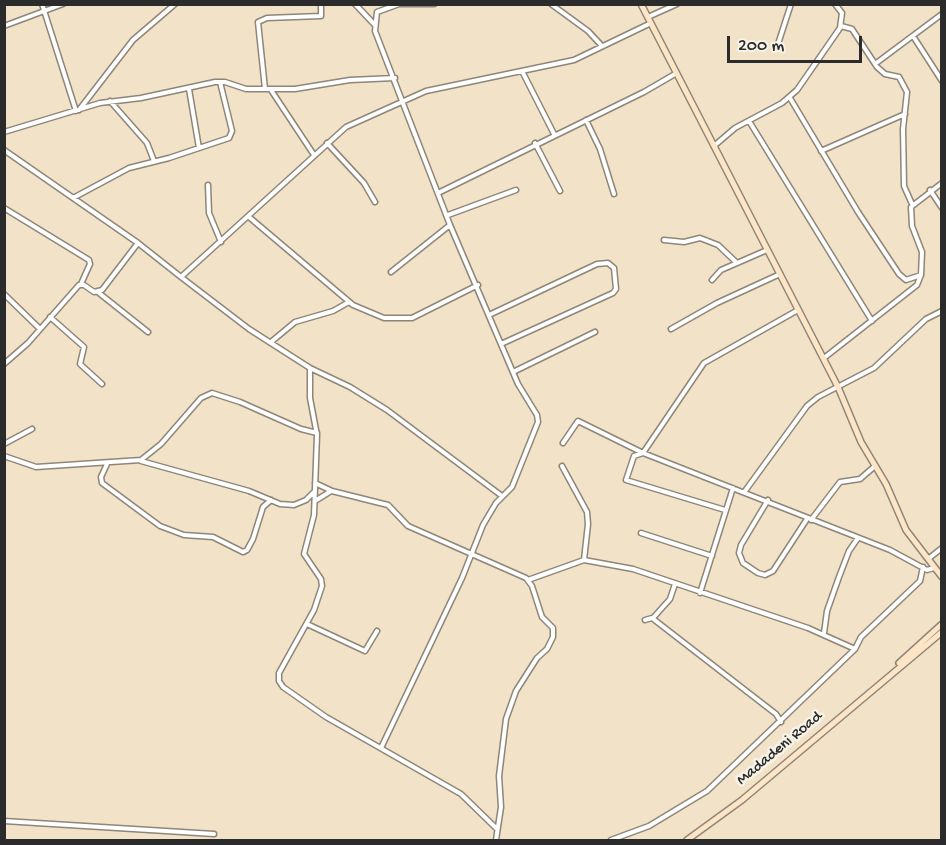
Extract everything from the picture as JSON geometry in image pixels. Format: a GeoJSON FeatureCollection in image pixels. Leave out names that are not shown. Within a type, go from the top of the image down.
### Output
{"type":"FeatureCollection","features":[{"type":"Feature","properties":{"kind":"street"},"geometry":{"type":"LineString","coordinates":[[42,4],[64,78],[78,111]]}},
{"type":"Feature","properties":{"kind":"street"},"geometry":{"type":"LineString","coordinates":[[4,26],[63,4]]}},
{"type":"Feature","properties":{"kind":"street"},"geometry":{"type":"LineString","coordinates":[[78,111],[83,101],[133,40],[175,4]]}},
{"type":"Feature","properties":{"kind":"street"},"geometry":{"type":"LineString","coordinates":[[265,89],[258,22],[267,18],[321,16],[321,4]]}},
{"type":"Feature","properties":{"kind":"street"},"geometry":{"type":"LineString","coordinates":[[355,4],[374,25],[450,225],[478,285],[513,372],[537,415],[538,422],[512,487],[502,496],[483,525],[472,554],[381,748]]}},
{"type":"Feature","properties":{"kind":"street"},"geometry":{"type":"LineString","coordinates":[[374,25],[377,12],[399,4],[434,4]]}},
{"type":"Feature","properties":{"kind":"street"},"geometry":{"type":"LineString","coordinates":[[551,4],[588,31],[603,46]]}},
{"type":"Feature","properties":{"kind":"street"},"geometry":{"type":"LineString","coordinates":[[641,4],[675,74],[824,358],[861,442],[875,465],[906,530],[942,577]]}},
{"type":"Feature","properties":{"kind":"street"},"geometry":{"type":"LineString","coordinates":[[182,277],[345,127],[426,91],[574,60],[676,4]]}},
{"type":"Feature","properties":{"kind":"street"},"geometry":{"type":"LineString","coordinates":[[778,44],[791,4]]}},
{"type":"Feature","properties":{"kind":"street"},"geometry":{"type":"LineString","coordinates":[[714,146],[727,134],[790,98],[841,26],[842,13],[835,4]]}},
{"type":"Feature","properties":{"kind":"street"},"geometry":{"type":"LineString","coordinates":[[874,63],[942,14]]}},
{"type":"Feature","properties":{"kind":"street"},"geometry":{"type":"LineString","coordinates":[[824,358],[917,285],[921,275],[922,252],[910,221],[912,204],[904,186],[905,114],[908,95],[899,77],[885,74],[874,63],[852,29],[841,26]]}},
{"type":"Feature","properties":{"kind":"street"},"geometry":{"type":"LineString","coordinates":[[912,36],[942,81]]}},
{"type":"Feature","properties":{"kind":"street"},"geometry":{"type":"LineString","coordinates":[[522,71],[554,134]]}},
{"type":"Feature","properties":{"kind":"street"},"geometry":{"type":"LineString","coordinates":[[438,193],[535,143],[644,92],[675,74]]}},
{"type":"Feature","properties":{"kind":"street"},"geometry":{"type":"LineString","coordinates":[[4,132],[110,101],[220,82],[246,89],[271,90],[294,89],[351,80],[395,78]]}},
{"type":"Feature","properties":{"kind":"street"},"geometry":{"type":"LineString","coordinates":[[73,198],[129,168],[199,148],[231,135],[220,82]]}},
{"type":"Feature","properties":{"kind":"street"},"geometry":{"type":"LineString","coordinates":[[189,89],[199,148]]}},
{"type":"Feature","properties":{"kind":"street"},"geometry":{"type":"LineString","coordinates":[[271,90],[314,155]]}},
{"type":"Feature","properties":{"kind":"street"},"geometry":{"type":"LineString","coordinates":[[790,98],[899,273],[906,280],[921,275]]}},
{"type":"Feature","properties":{"kind":"street"},"geometry":{"type":"LineString","coordinates":[[110,101],[142,135],[154,161]]}},
{"type":"Feature","properties":{"kind":"street"},"geometry":{"type":"LineString","coordinates":[[821,151],[905,114]]}},
{"type":"Feature","properties":{"kind":"street"},"geometry":{"type":"LineString","coordinates":[[586,120],[600,149],[614,194]]}},
{"type":"Feature","properties":{"kind":"street"},"geometry":{"type":"LineString","coordinates":[[749,121],[872,321]]}},
{"type":"Feature","properties":{"kind":"street"},"geometry":{"type":"LineString","coordinates":[[327,143],[364,183],[375,202]]}},
{"type":"Feature","properties":{"kind":"street"},"geometry":{"type":"LineString","coordinates":[[535,143],[560,191]]}},
{"type":"Feature","properties":{"kind":"street"},"geometry":{"type":"LineString","coordinates":[[4,150],[138,243],[249,329],[310,369],[373,400],[502,496]]}},
{"type":"Feature","properties":{"kind":"street"},"geometry":{"type":"LineString","coordinates":[[912,204],[942,183]]}},
{"type":"Feature","properties":{"kind":"street"},"geometry":{"type":"LineString","coordinates":[[208,185],[209,213],[221,242]]}},
{"type":"Feature","properties":{"kind":"street"},"geometry":{"type":"LineString","coordinates":[[448,215],[516,190]]}},
{"type":"Feature","properties":{"kind":"street"},"geometry":{"type":"LineString","coordinates":[[930,190],[942,208]]}},
{"type":"Feature","properties":{"kind":"street"},"geometry":{"type":"LineString","coordinates":[[4,207],[89,260],[89,267],[81,284],[40,329],[6,361]]}},
{"type":"Feature","properties":{"kind":"street"},"geometry":{"type":"LineString","coordinates":[[249,217],[349,302],[359,309],[384,318],[412,318],[478,285]]}},
{"type":"Feature","properties":{"kind":"street"},"geometry":{"type":"LineString","coordinates":[[391,272],[450,225]]}},
{"type":"Feature","properties":{"kind":"street"},"geometry":{"type":"LineString","coordinates":[[663,240],[684,242],[700,238],[718,245],[737,263]]}},
{"type":"Feature","properties":{"kind":"street"},"geometry":{"type":"LineString","coordinates":[[99,292],[138,243]]}},
{"type":"Feature","properties":{"kind":"street"},"geometry":{"type":"LineString","coordinates":[[712,280],[721,270],[767,250]]}},
{"type":"Feature","properties":{"kind":"street"},"geometry":{"type":"LineString","coordinates":[[489,315],[597,264],[608,263],[614,268],[616,290],[613,294],[501,344]]}},
{"type":"Feature","properties":{"kind":"street"},"geometry":{"type":"LineString","coordinates":[[671,329],[717,303],[780,274]]}},
{"type":"Feature","properties":{"kind":"street"},"geometry":{"type":"LineString","coordinates":[[81,284],[99,292],[148,332]]}},
{"type":"Feature","properties":{"kind":"street"},"geometry":{"type":"LineString","coordinates":[[4,294],[40,329]]}},
{"type":"Feature","properties":{"kind":"street"},"geometry":{"type":"LineString","coordinates":[[271,342],[295,322],[333,311],[349,302]]}},
{"type":"Feature","properties":{"kind":"street"},"geometry":{"type":"LineString","coordinates":[[725,510],[626,480],[634,456],[643,453],[704,363],[798,310]]}},
{"type":"Feature","properties":{"kind":"street"},"geometry":{"type":"LineString","coordinates":[[745,491],[802,411],[818,397],[874,368],[916,328],[941,310]]}},
{"type":"Feature","properties":{"kind":"street"},"geometry":{"type":"LineString","coordinates":[[50,317],[84,347],[80,364],[102,384]]}},
{"type":"Feature","properties":{"kind":"street"},"geometry":{"type":"LineString","coordinates":[[513,372],[595,332]]}},
{"type":"Feature","properties":{"kind":"street"},"geometry":{"type":"LineString","coordinates":[[310,369],[310,398],[317,433],[312,527],[304,554],[321,579],[322,585],[307,624],[279,673],[280,683],[326,717],[461,794],[496,828]]}},
{"type":"Feature","properties":{"kind":"street"},"geometry":{"type":"LineString","coordinates":[[141,460],[154,452],[201,398],[209,394],[240,402],[301,429],[317,433]]}},
{"type":"Feature","properties":{"kind":"street"},"geometry":{"type":"LineString","coordinates":[[564,443],[578,421],[643,453],[768,500],[809,520],[890,550],[927,570],[934,568]]}},
{"type":"Feature","properties":{"kind":"street"},"geometry":{"type":"LineString","coordinates":[[4,444],[32,429]]}},
{"type":"Feature","properties":{"kind":"street"},"geometry":{"type":"LineString","coordinates":[[4,456],[36,466],[108,464],[141,460],[294,505],[306,500],[314,492]]}},
{"type":"Feature","properties":{"kind":"street"},"geometry":{"type":"LineString","coordinates":[[108,464],[101,477],[102,483],[160,526],[184,535],[213,537],[243,552],[253,539],[263,507],[271,500]]}},
{"type":"Feature","properties":{"kind":"street"},"geometry":{"type":"LineString","coordinates":[[768,500],[741,545],[740,553],[743,563],[765,575],[773,571],[809,520],[840,482],[860,479],[875,465]]}},
{"type":"Feature","properties":{"kind":"street"},"geometry":{"type":"LineString","coordinates":[[562,466],[587,512],[584,560]]}},
{"type":"Feature","properties":{"kind":"street"},"geometry":{"type":"LineString","coordinates":[[315,482],[332,491],[388,505],[408,526],[528,580],[584,560],[633,569],[824,633],[855,649]]}},
{"type":"Feature","properties":{"kind":"street"},"geometry":{"type":"LineString","coordinates":[[700,593],[733,488]]}},
{"type":"Feature","properties":{"kind":"street"},"geometry":{"type":"LineString","coordinates":[[314,502],[332,491]]}},
{"type":"Feature","properties":{"kind":"street"},"geometry":{"type":"LineString","coordinates":[[641,533],[712,556]]}},
{"type":"Feature","properties":{"kind":"street"},"geometry":{"type":"LineString","coordinates":[[824,633],[827,611],[839,577],[849,551],[858,538]]}},
{"type":"Feature","properties":{"kind":"street"},"geometry":{"type":"LineString","coordinates":[[928,559],[942,548]]}},
{"type":"Feature","properties":{"kind":"street"},"geometry":{"type":"LineString","coordinates":[[611,840],[649,826],[707,791],[855,649],[861,637],[921,579],[923,567]]}},
{"type":"Feature","properties":{"kind":"street"},"geometry":{"type":"LineString","coordinates":[[496,840],[501,807],[500,759],[511,702],[537,658],[547,649],[554,633],[537,606],[528,580]]}},
{"type":"Feature","properties":{"kind":"street"},"geometry":{"type":"LineString","coordinates":[[645,620],[652,618],[670,599],[675,584]]}},
{"type":"Feature","properties":{"kind":"street"},"geometry":{"type":"LineString","coordinates":[[652,618],[776,714],[781,722]]}},
{"type":"Feature","properties":{"kind":"street"},"geometry":{"type":"LineString","coordinates":[[307,624],[365,651],[377,631]]}},
{"type":"Feature","properties":{"kind":"street","name":"Madadeni Road"},"geometry":{"type":"LineString","coordinates":[[888,675],[942,624]]}},
{"type":"Feature","properties":{"kind":"street","name":"Madadeni Road"},"geometry":{"type":"LineString","coordinates":[[687,840],[742,800],[888,675],[942,632]]}},
{"type":"Feature","properties":{"kind":"street"},"geometry":{"type":"LineString","coordinates":[[776,714],[785,714]]}},
{"type":"Feature","properties":{"kind":"street"},"geometry":{"type":"LineString","coordinates":[[4,821],[214,834]]}}]}
